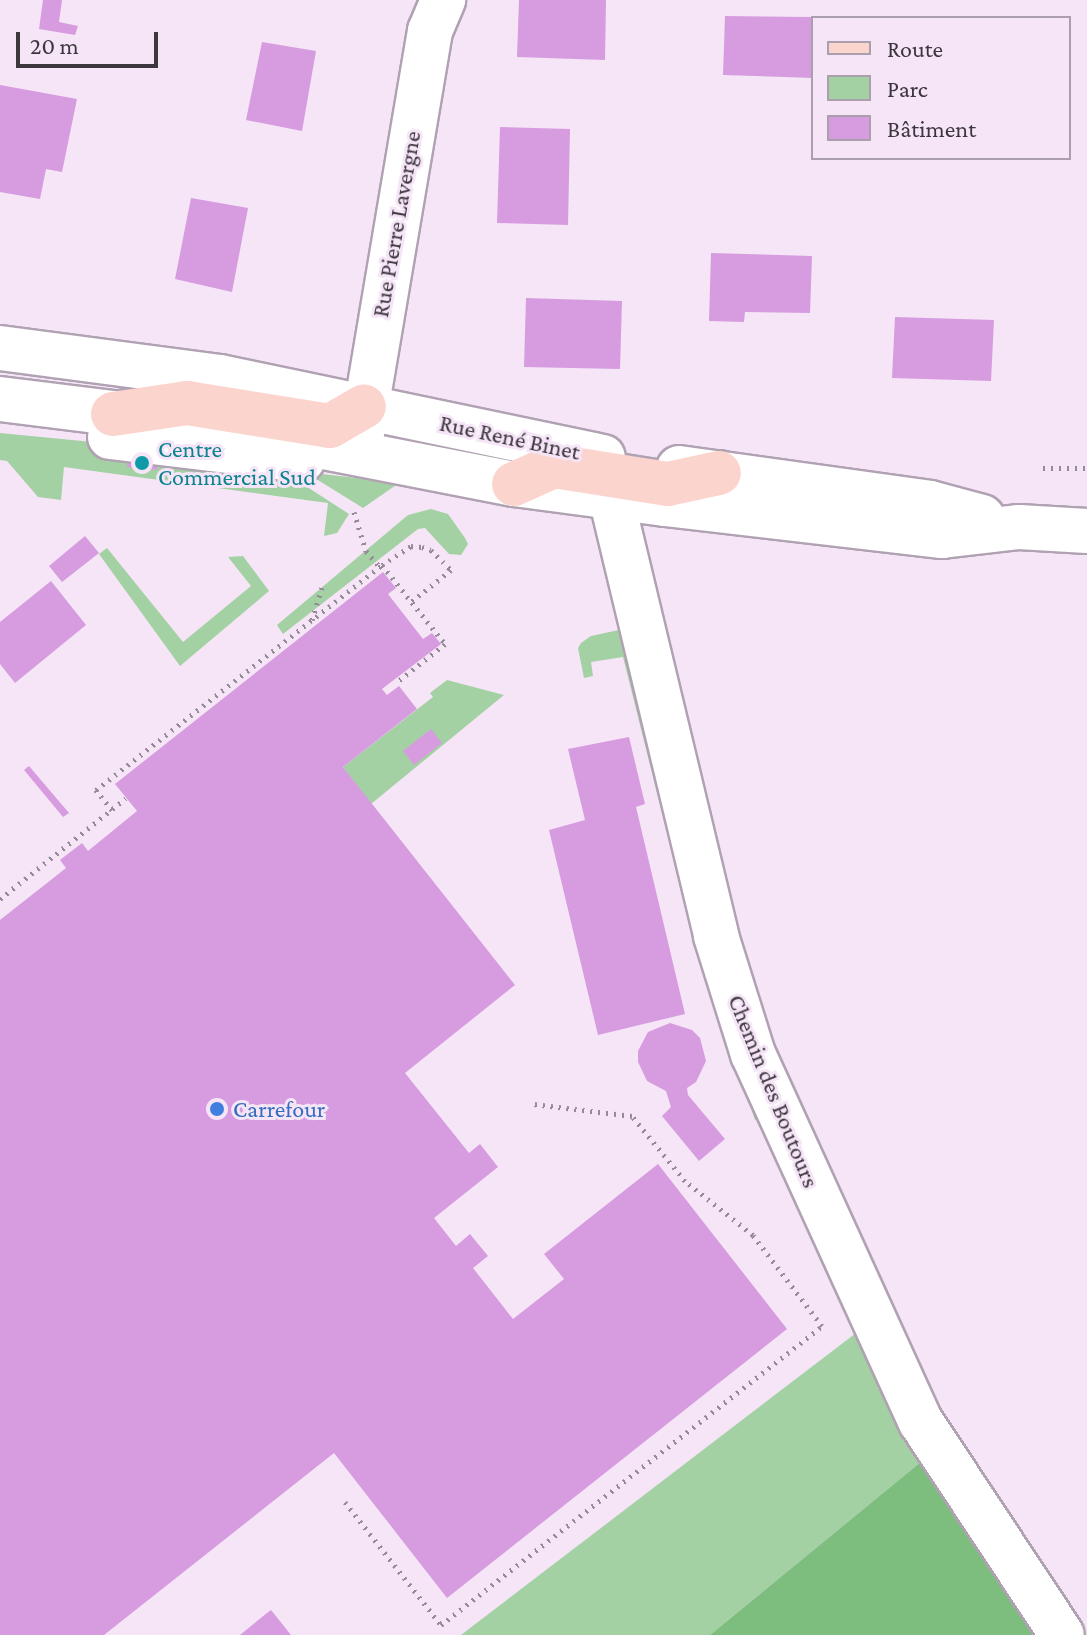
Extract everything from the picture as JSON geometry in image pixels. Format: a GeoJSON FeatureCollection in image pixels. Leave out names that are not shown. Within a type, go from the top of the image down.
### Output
{"type":"FeatureCollection","features":[{"type":"Feature","properties":{"kind":"main road"},"geometry":{"type":"LineString","coordinates":[[113,414],[187,403],[330,426],[364,406]]}},
{"type":"Feature","properties":{"kind":"main road"},"geometry":{"type":"LineString","coordinates":[[514,484],[554,466],[617,488],[668,484],[719,473]]}},
{"type":"Feature","properties":{"kind":"street","name":"Rue Pierre Lavergne"},"geometry":{"type":"LineString","coordinates":[[360,452],[364,406],[430,31],[443,0]]}},
{"type":"Feature","properties":{"kind":"street","name":"Rue René Binet"},"geometry":{"type":"LineString","coordinates":[[0,348],[220,377],[606,458],[930,503],[1019,527]]}},
{"type":"Feature","properties":{"kind":"street","name":"Rue René Binet"},"geometry":{"type":"LineString","coordinates":[[0,399],[360,452],[514,484]]}},
{"type":"Feature","properties":{"kind":"street"},"geometry":{"type":"LineString","coordinates":[[0,424],[276,456],[485,490],[514,484]]}},
{"type":"Feature","properties":{"kind":"street","name":"Rue René Binet"},"geometry":{"type":"LineString","coordinates":[[617,488],[942,536],[1019,527],[1079,531]]}},
{"type":"Feature","properties":{"kind":"street","name":"Chemin des Boutours"},"geometry":{"type":"LineString","coordinates":[[617,488],[716,936],[753,1054],[921,1422],[1062,1635]]}},
{"type":"Feature","properties":{"kind":"path"},"geometry":{"type":"LineString","coordinates":[[1043,468],[1087,468]]}},
{"type":"Feature","properties":{"kind":"path"},"geometry":{"type":"LineString","coordinates":[[354,512],[366,551],[445,644],[397,682]]}},
{"type":"Feature","properties":{"kind":"path"},"geometry":{"type":"LineString","coordinates":[[112,810],[96,790],[381,566],[411,546],[431,550],[451,570],[411,602]]}},
{"type":"Feature","properties":{"kind":"path"},"geometry":{"type":"LineString","coordinates":[[312,621],[322,588]]}},
{"type":"Feature","properties":{"kind":"path"},"geometry":{"type":"LineString","coordinates":[[0,899],[126,798]]}},
{"type":"Feature","properties":{"kind":"path"},"geometry":{"type":"LineString","coordinates":[[345,1502],[441,1625],[822,1326],[753,1235],[685,1181],[632,1116],[534,1104]]}},
{"type":"Feature","properties":{"kind":"green space"},"geometry":{"type":"Polygon","coordinates":[[[0,433],[113,444],[298,481],[349,514],[337,533],[324,536],[328,503],[64,467],[61,500],[38,497],[7,461],[0,460],[0,433]]]}},
{"type":"Feature","properties":{"kind":"green space"},"geometry":{"type":"Polygon","coordinates":[[[305,472],[399,483],[363,508],[305,472]]]}},
{"type":"Feature","properties":{"kind":"green space"},"geometry":{"type":"Polygon","coordinates":[[[431,509],[448,514],[465,538],[468,544],[461,555],[449,554],[425,528],[418,529],[283,634],[277,625],[408,515],[431,509]]]}},
{"type":"Feature","properties":{"kind":"green space"},"geometry":{"type":"Polygon","coordinates":[[[107,548],[183,642],[251,586],[228,557],[243,556],[269,591],[180,666],[99,554],[107,548]]]}},
{"type":"Feature","properties":{"kind":"green space"},"geometry":{"type":"Polygon","coordinates":[[[628,628],[763,1117],[755,1120],[692,933],[623,657],[591,662],[593,676],[584,678],[578,648],[581,643],[591,636],[628,628]]]}},
{"type":"Feature","properties":{"kind":"green space"},"geometry":{"type":"Polygon","coordinates":[[[447,680],[504,695],[371,804],[343,767],[433,697],[430,693],[447,680]]]}},
{"type":"Feature","properties":{"kind":"green space"},"geometry":{"type":"Polygon","coordinates":[[[856,1333],[922,1461],[710,1635],[461,1635],[856,1333]]]}},
{"type":"Feature","properties":{"kind":"green space"},"geometry":{"type":"Polygon","coordinates":[[[922,1461],[1037,1635],[710,1635],[922,1461]]]}},
{"type":"Feature","properties":{"kind":"building"},"geometry":{"type":"Polygon","coordinates":[[[43,0],[62,0],[59,22],[78,26],[75,35],[39,29],[43,0]]]}},
{"type":"Feature","properties":{"kind":"building"},"geometry":{"type":"Polygon","coordinates":[[[519,0],[606,0],[605,60],[517,57],[519,0]]]}},
{"type":"Feature","properties":{"kind":"building"},"geometry":{"type":"Polygon","coordinates":[[[725,16],[811,17],[811,78],[723,75],[725,16]]]}},
{"type":"Feature","properties":{"kind":"building"},"geometry":{"type":"Polygon","coordinates":[[[262,42],[316,51],[302,131],[246,120],[262,42]]]}},
{"type":"Feature","properties":{"kind":"building"},"geometry":{"type":"Polygon","coordinates":[[[0,85],[77,99],[62,172],[46,169],[40,199],[0,192],[0,85]]]}},
{"type":"Feature","properties":{"kind":"building"},"geometry":{"type":"Polygon","coordinates":[[[500,127],[570,129],[568,225],[497,223],[500,127]]]}},
{"type":"Feature","properties":{"kind":"building"},"geometry":{"type":"Polygon","coordinates":[[[191,198],[248,208],[232,292],[175,279],[191,198]]]}},
{"type":"Feature","properties":{"kind":"building"},"geometry":{"type":"Polygon","coordinates":[[[711,253],[812,256],[810,313],[745,312],[744,322],[709,321],[711,253]]]}},
{"type":"Feature","properties":{"kind":"building"},"geometry":{"type":"Polygon","coordinates":[[[526,298],[622,301],[620,369],[524,367],[526,298]]]}},
{"type":"Feature","properties":{"kind":"building"},"geometry":{"type":"Polygon","coordinates":[[[895,317],[994,320],[991,381],[892,378],[895,317]]]}},
{"type":"Feature","properties":{"kind":"building","name":"Centre Commercial Sud"},"geometry":{"type":"Polygon","coordinates":[[[128,456],[158,460],[157,470],[127,467],[128,456]]]}},
{"type":"Feature","properties":{"kind":"building"},"geometry":{"type":"Polygon","coordinates":[[[85,536],[99,553],[62,582],[49,566],[85,536]]]}},
{"type":"Feature","properties":{"kind":"building","name":"Carrefour"},"geometry":{"type":"Polygon","coordinates":[[[383,572],[396,588],[388,594],[423,639],[432,633],[441,644],[382,689],[387,695],[399,686],[417,709],[343,767],[515,985],[405,1073],[469,1153],[480,1144],[498,1167],[434,1218],[456,1246],[470,1234],[488,1256],[473,1268],[513,1319],[564,1279],[544,1254],[658,1164],[787,1329],[447,1598],[334,1453],[104,1635],[0,1635],[0,920],[66,868],[60,860],[82,843],[88,851],[137,811],[115,784],[383,572]]]}},
{"type":"Feature","properties":{"kind":"building"},"geometry":{"type":"Polygon","coordinates":[[[51,581],[86,625],[15,683],[0,664],[0,622],[51,581]]]}},
{"type":"Feature","properties":{"kind":"building"},"geometry":{"type":"Polygon","coordinates":[[[431,729],[442,743],[414,765],[403,751],[431,729]]]}},
{"type":"Feature","properties":{"kind":"building"},"geometry":{"type":"Polygon","coordinates":[[[629,737],[645,804],[636,807],[685,1014],[598,1035],[549,830],[585,820],[568,749],[629,737]]]}},
{"type":"Feature","properties":{"kind":"building"},"geometry":{"type":"Polygon","coordinates":[[[29,766],[69,813],[63,817],[24,770],[29,766]]]}},
{"type":"Feature","properties":{"kind":"building"},"geometry":{"type":"Polygon","coordinates":[[[670,1023],[692,1030],[700,1038],[706,1061],[696,1082],[687,1088],[688,1095],[725,1139],[699,1161],[662,1116],[671,1107],[666,1091],[647,1081],[638,1062],[638,1051],[648,1032],[670,1023]]]}},
{"type":"Feature","properties":{"kind":"building"},"geometry":{"type":"Polygon","coordinates":[[[271,1610],[291,1635],[240,1635],[267,1613],[271,1610]]]}},
{"type":"Feature","properties":{"kind":"place","name":"Centre Commercial Sud"},"geometry":{"type":"Point","coordinates":[142,463]}},
{"type":"Feature","properties":{"kind":"place","name":"Carrefour"},"geometry":{"type":"Point","coordinates":[217,1109]}}]}
